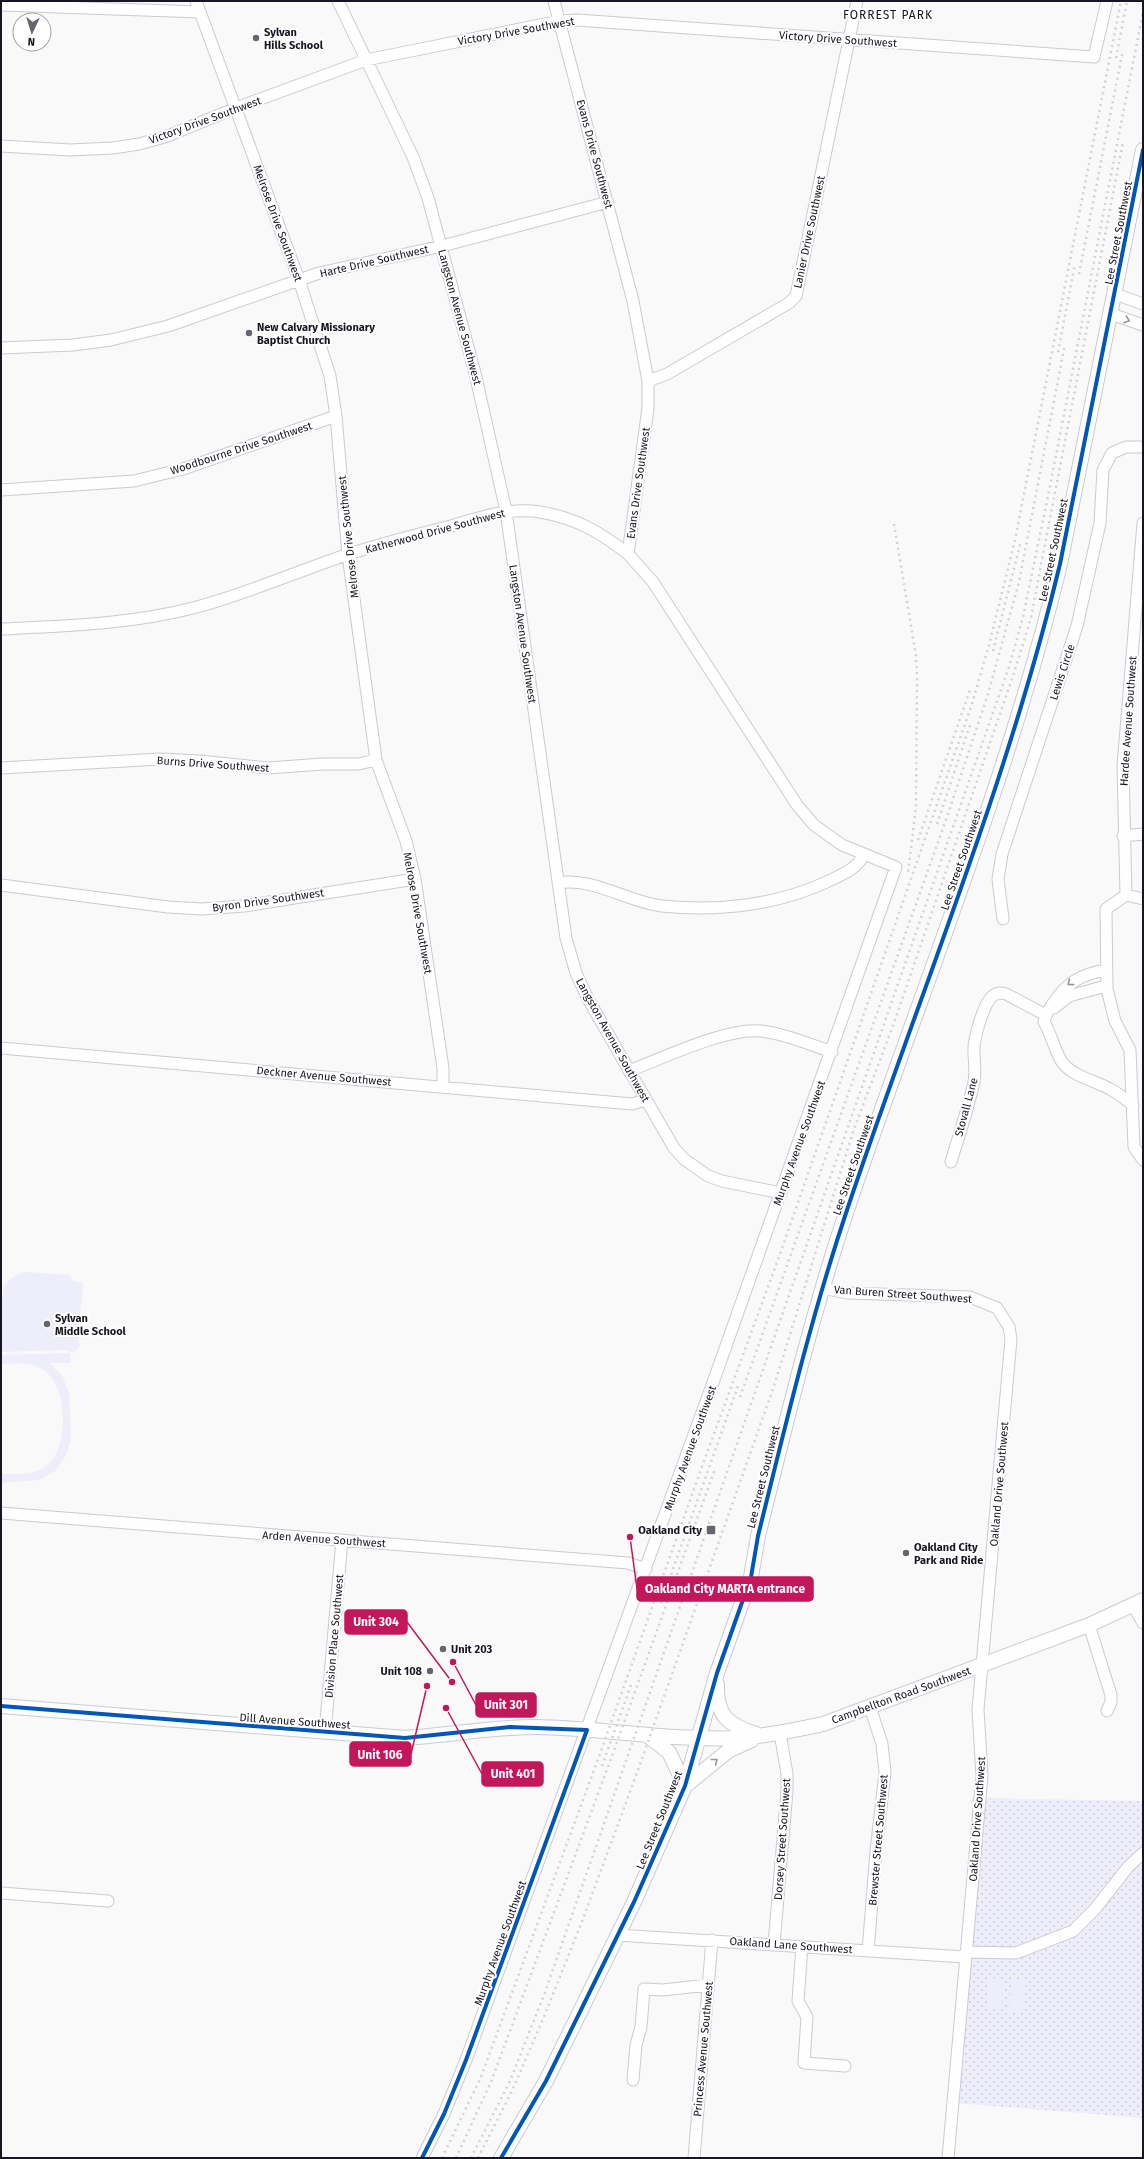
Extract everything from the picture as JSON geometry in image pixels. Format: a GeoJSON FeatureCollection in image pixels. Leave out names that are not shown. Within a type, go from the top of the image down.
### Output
{"type":"FeatureCollection","features":[{"type":"Feature","properties":{"kind":"main road","name":"Lee Street Southwest"},"geometry":{"type":"LineString","coordinates":[[501,2158],[546,2081],[634,1902],[685,1786],[717,1673],[751,1577],[760,1528],[822,1288],[847,1210],[1003,767],[1025,700],[1060,564],[1143,150]]}},
{"type":"Feature","properties":{"kind":"main road","name":"Campbellton Road Southwest"},"geometry":{"type":"LineString","coordinates":[[648,1736],[739,1738],[780,1733],[823,1724],[1089,1625],[1138,1603]]}},
{"type":"Feature","properties":{"kind":"main road"},"geometry":{"type":"LineString","coordinates":[[717,1673],[717,1694],[723,1716],[730,1724],[740,1729],[762,1735]]}},
{"type":"Feature","properties":{"kind":"main road","name":"Dill Avenue Southwest"},"geometry":{"type":"LineString","coordinates":[[1,1706],[405,1738],[510,1727],[587,1730],[648,1736]]}},
{"type":"Feature","properties":{"kind":"main road"},"geometry":{"type":"LineString","coordinates":[[648,1736],[669,1752],[685,1786],[728,1751],[762,1735]]}},
{"type":"Feature","properties":{"kind":"street","name":"Melrose Drive Southwest"},"geometry":{"type":"LineString","coordinates":[[196,1],[299,280],[330,376],[336,416],[348,555],[376,760],[406,841],[415,879],[443,1068],[443,1087]]}},
{"type":"Feature","properties":{"kind":"street","name":"Langston Avenue Southwest"},"geometry":{"type":"LineString","coordinates":[[338,1],[413,157],[428,198],[442,246],[475,373],[506,511],[566,938],[576,973],[588,999],[674,1148],[696,1169],[722,1181],[781,1193]]}},
{"type":"Feature","properties":{"kind":"street","name":"Evans Drive Southwest"},"geometry":{"type":"LineString","coordinates":[[554,1],[633,301],[648,381],[648,408],[628,554],[653,582],[797,805],[827,836],[842,846],[896,867]]}},
{"type":"Feature","properties":{"kind":"street","name":"Lanier Drive Southwest"},"geometry":{"type":"LineString","coordinates":[[648,381],[667,374],[789,303],[796,296],[857,1]]}},
{"type":"Feature","properties":{"kind":"street","name":"Victory Drive Southwest"},"geometry":{"type":"LineString","coordinates":[[1,146],[70,150],[113,148],[165,137],[236,108],[366,60],[560,21],[577,20],[1094,57],[1098,49],[1107,1]]}},
{"type":"Feature","properties":{"kind":"street"},"geometry":{"type":"LineString","coordinates":[[1,5],[200,12]]}},
{"type":"Feature","properties":{"kind":"street","name":"Harte Drive Southwest"},"geometry":{"type":"LineString","coordinates":[[1,348],[73,345],[111,340],[168,326],[319,273],[442,246],[608,202]]}},
{"type":"Feature","properties":{"kind":"street"},"geometry":{"type":"LineString","coordinates":[[1115,294],[1143,304]]}},
{"type":"Feature","properties":{"kind":"street"},"geometry":{"type":"LineString","coordinates":[[1111,314],[1143,325]]}},
{"type":"Feature","properties":{"kind":"street","name":"Woodbourne Drive Southwest"},"geometry":{"type":"LineString","coordinates":[[1,490],[134,480],[183,469],[336,416]]}},
{"type":"Feature","properties":{"kind":"street","name":"Lewis Circle"},"geometry":{"type":"LineString","coordinates":[[1003,919],[998,879],[1002,854],[1077,626],[1100,523],[1103,470],[1112,453],[1126,447],[1143,448]]}},
{"type":"Feature","properties":{"kind":"street","name":"Katherwood Drive Southwest"},"geometry":{"type":"LineString","coordinates":[[1,629],[80,625],[150,616],[194,607],[238,595],[348,555],[506,511],[539,512],[572,519],[602,534],[628,554]]}},
{"type":"Feature","properties":{"kind":"street","name":"Hardee Avenue Southwest"},"geometry":{"type":"LineString","coordinates":[[1126,895],[1123,836],[1123,766],[1137,656],[1143,523]]}},
{"type":"Feature","properties":{"kind":"street","name":"Burns Drive Southwest"},"geometry":{"type":"LineString","coordinates":[[1,768],[160,759],[200,760],[268,768],[323,764],[359,764],[376,760]]}},
{"type":"Feature","properties":{"kind":"street"},"geometry":{"type":"LineString","coordinates":[[1123,836],[1143,834]]}},
{"type":"Feature","properties":{"kind":"street"},"geometry":{"type":"LineString","coordinates":[[559,884],[576,882],[661,906],[735,907],[775,900],[814,888],[853,869],[864,855]]}},
{"type":"Feature","properties":{"kind":"street","name":"Murphy Avenue Southwest"},"geometry":{"type":"LineString","coordinates":[[422,2158],[444,2114],[466,2060],[646,1569],[832,1052],[896,867]]}},
{"type":"Feature","properties":{"kind":"street","name":"Byron Drive Southwest"},"geometry":{"type":"LineString","coordinates":[[1,884],[168,907],[202,909],[244,906],[415,879]]}},
{"type":"Feature","properties":{"kind":"street"},"geometry":{"type":"LineString","coordinates":[[1142,1159],[1134,1147],[1133,1105],[1138,1084],[1130,1050],[1110,1007],[1106,986],[1106,909],[1126,895],[1143,899]]}},
{"type":"Feature","properties":{"kind":"street"},"geometry":{"type":"LineString","coordinates":[[1106,970],[1090,972],[1072,981],[1061,992],[1046,1015],[1044,1022],[1053,1037],[1061,1061],[1069,1070],[1076,1075],[1111,1089],[1133,1105]]}},
{"type":"Feature","properties":{"kind":"street"},"geometry":{"type":"LineString","coordinates":[[1046,1015],[1059,1002],[1069,996],[1106,986]]}},
{"type":"Feature","properties":{"kind":"street","name":"Stovall Lane"},"geometry":{"type":"LineString","coordinates":[[951,1162],[974,1081],[976,1061],[974,1051],[976,1037],[992,995],[999,992],[1006,994],[1046,1015]]}},
{"type":"Feature","properties":{"kind":"street"},"geometry":{"type":"LineString","coordinates":[[629,1071],[721,1036],[744,1031],[776,1033],[832,1052]]}},
{"type":"Feature","properties":{"kind":"street","name":"Deckner Avenue Southwest"},"geometry":{"type":"LineString","coordinates":[[1,1048],[632,1104],[646,1100]]}},
{"type":"Feature","properties":{"kind":"street","name":"Van Buren Street Southwest"},"geometry":{"type":"LineString","coordinates":[[822,1288],[847,1293],[970,1297],[997,1308],[1003,1315]]}},
{"type":"Feature","properties":{"kind":"street","name":"Oakland Drive Southwest"},"geometry":{"type":"LineString","coordinates":[[948,2158],[982,1776],[978,1710],[1011,1339],[1009,1327],[1003,1315]]}},
{"type":"Feature","properties":{"kind":"street","name":"Arden Avenue Southwest"},"geometry":{"type":"LineString","coordinates":[[1,1513],[628,1562],[646,1569]]}},
{"type":"Feature","properties":{"kind":"street","name":"Division Place Southwest"},"geometry":{"type":"LineString","coordinates":[[325,1732],[342,1540]]}},
{"type":"Feature","properties":{"kind":"street"},"geometry":{"type":"LineString","coordinates":[[1138,1603],[1143,1623]]}},
{"type":"Feature","properties":{"kind":"street"},"geometry":{"type":"LineString","coordinates":[[1089,1625],[1111,1696],[1111,1702],[1107,1711]]}},
{"type":"Feature","properties":{"kind":"street","name":"Brewster Street Southwest"},"geometry":{"type":"LineString","coordinates":[[868,1951],[885,1772],[882,1744],[870,1707]]}},
{"type":"Feature","properties":{"kind":"street","name":"Dorsey Street Southwest"},"geometry":{"type":"LineString","coordinates":[[774,1944],[787,1791],[787,1774],[780,1733]]}},
{"type":"Feature","properties":{"kind":"street","name":"Oakland Lane Southwest"},"geometry":{"type":"LineString","coordinates":[[617,1935],[868,1951],[966,1955],[1016,1953],[1073,1931],[1095,1909],[1128,1867],[1143,1852]]}},
{"type":"Feature","properties":{"kind":"street"},"geometry":{"type":"LineString","coordinates":[[1,1893],[108,1901]]}},
{"type":"Feature","properties":{"kind":"street","name":"Princess Avenue Southwest"},"geometry":{"type":"LineString","coordinates":[[694,2158],[712,1940]]}},
{"type":"Feature","properties":{"kind":"street"},"geometry":{"type":"LineString","coordinates":[[802,1946],[798,2001],[807,2016],[804,2063],[845,2066]]}},
{"type":"Feature","properties":{"kind":"street"},"geometry":{"type":"LineString","coordinates":[[633,2080],[636,2045],[641,2027],[644,1989],[663,1990],[708,1985]]}},
{"type":"Feature","properties":{"kind":"shaded area"},"geometry":{"type":"Polygon","coordinates":[[[26,1272],[70,1275],[73,1281],[81,1282],[83,1285],[78,1337],[80,1346],[74,1353],[65,1350],[1,1352],[3,1291],[9,1280],[14,1276],[26,1272]]]}},
{"type":"Feature","properties":{"kind":"shaded area"},"geometry":{"type":"Polygon","coordinates":[[[70,1353],[71,1363],[50,1363],[63,1377],[69,1394],[71,1439],[66,1455],[55,1471],[39,1480],[1,1483],[1,1474],[24,1474],[35,1472],[45,1467],[53,1459],[59,1447],[63,1419],[62,1404],[53,1379],[45,1371],[29,1364],[1,1364],[1,1355],[70,1353]]]}},
{"type":"Feature","properties":{"kind":"shaded area"},"geometry":{"type":"Polygon","coordinates":[[[972,1798],[1143,1801],[1143,2118],[955,2103],[966,1963],[972,1798]]]}},
{"type":"Feature","properties":{"kind":"shaded area"},"geometry":{"type":"Polygon","coordinates":[[[989,1978],[1003,1979],[1002,2010],[987,2009],[989,1978]]]}},
{"type":"Feature","properties":{"kind":"shaded area"},"geometry":{"type":"Polygon","coordinates":[[[1011,1980],[1026,1981],[1024,2012],[1009,2011],[1011,1980]]]}},
{"type":"Feature","properties":{"kind":"railway"},"geometry":{"type":"LineString","coordinates":[[442,2158],[481,2077],[601,1751],[704,1461],[779,1257],[972,704],[989,645],[1015,540],[1121,1]]}},
{"type":"Feature","properties":{"kind":"railway"},"geometry":{"type":"LineString","coordinates":[[1116,58],[1127,1]]}},
{"type":"Feature","properties":{"kind":"railway"},"geometry":{"type":"LineString","coordinates":[[471,2158],[510,2081],[544,1995],[1009,667],[1023,617],[1047,501],[1143,12]]}},
{"type":"Feature","properties":{"kind":"railway"},"geometry":{"type":"LineString","coordinates":[[1079,274],[1123,50]]}},
{"type":"Feature","properties":{"kind":"railway"},"geometry":{"type":"LineString","coordinates":[[478,2158],[512,2091],[543,2019],[583,1919],[638,1770],[773,1389],[854,1129],[894,1023],[1015,670],[1031,618],[1123,142]]}},
{"type":"Feature","properties":{"kind":"railway"},"geometry":{"type":"LineString","coordinates":[[1058,352],[1075,264]]}},
{"type":"Feature","properties":{"kind":"railway"},"geometry":{"type":"LineString","coordinates":[[740,1397],[947,817],[988,694],[1019,582],[1065,344]]}},
{"type":"Feature","properties":{"kind":"railway"},"geometry":{"type":"LineString","coordinates":[[894,524],[916,656],[917,678],[916,807],[908,873]]}},
{"type":"Feature","properties":{"kind":"railway"},"geometry":{"type":"LineString","coordinates":[[993,651],[1021,541]]}},
{"type":"Feature","properties":{"kind":"railway"},"geometry":{"type":"LineString","coordinates":[[918,840],[971,687]]}},
{"type":"Feature","properties":{"kind":"railway"},"geometry":{"type":"LineString","coordinates":[[937,824],[971,722]]}},
{"type":"Feature","properties":{"kind":"railway"},"geometry":{"type":"LineString","coordinates":[[661,1603],[738,1386]]}},
{"type":"Feature","properties":{"kind":"railway"},"geometry":{"type":"LineString","coordinates":[[456,2158],[491,2082],[612,1756],[715,1469]]}},
{"type":"Feature","properties":{"kind":"railway"},"geometry":{"type":"LineString","coordinates":[[602,1766],[631,1685]]}},
{"type":"Feature","properties":{"kind":"cycle path"},"geometry":{"type":"LineString","coordinates":[[501,2158],[546,2081],[634,1902],[685,1786],[717,1673],[751,1577],[758,1536],[789,1413],[810,1331],[834,1250],[961,889],[988,809],[1039,646],[1060,564],[1143,150]]}},
{"type":"Feature","properties":{"kind":"cycle path"},"geometry":{"type":"LineString","coordinates":[[1,1706],[405,1738],[510,1727],[587,1730],[466,2060],[444,2114],[422,2158]]}},
{"type":"Feature","properties":{"kind":"place","name":"Sylvan Hills School"},"geometry":{"type":"Point","coordinates":[256,38]}},
{"type":"Feature","properties":{"kind":"place","name":"New Calvary Missionary Baptist Church"},"geometry":{"type":"Point","coordinates":[249,333]}},
{"type":"Feature","properties":{"kind":"place","name":"Sylvan Middle School"},"geometry":{"type":"Point","coordinates":[47,1324]}},
{"type":"Feature","properties":{"kind":"place","name":"Oakland City"},"geometry":{"type":"Point","coordinates":[711,1530]}},
{"type":"Feature","properties":{"kind":"place","name":"Oakland City MARTA entrance"},"geometry":{"type":"Point","coordinates":[630,1537]}},
{"type":"Feature","properties":{"kind":"place","name":"Oakland City Park and Ride"},"geometry":{"type":"Point","coordinates":[906,1553]}},
{"type":"Feature","properties":{"kind":"place","name":"Unit 203"},"geometry":{"type":"Point","coordinates":[443,1649]}},
{"type":"Feature","properties":{"kind":"place","name":"Unit 301"},"geometry":{"type":"Point","coordinates":[453,1662]}},
{"type":"Feature","properties":{"kind":"place","name":"Unit 108"},"geometry":{"type":"Point","coordinates":[430,1671]}},
{"type":"Feature","properties":{"kind":"place","name":"Unit 304"},"geometry":{"type":"Point","coordinates":[452,1682]}},
{"type":"Feature","properties":{"kind":"place","name":"Unit 106"},"geometry":{"type":"Point","coordinates":[427,1686]}},
{"type":"Feature","properties":{"kind":"place","name":"Unit 401"},"geometry":{"type":"Point","coordinates":[446,1708]}},
{"type":"Feature","properties":{"kind":"district","name":"FORREST PARK"},"geometry":{"type":"Point","coordinates":[888,15]}}]}
